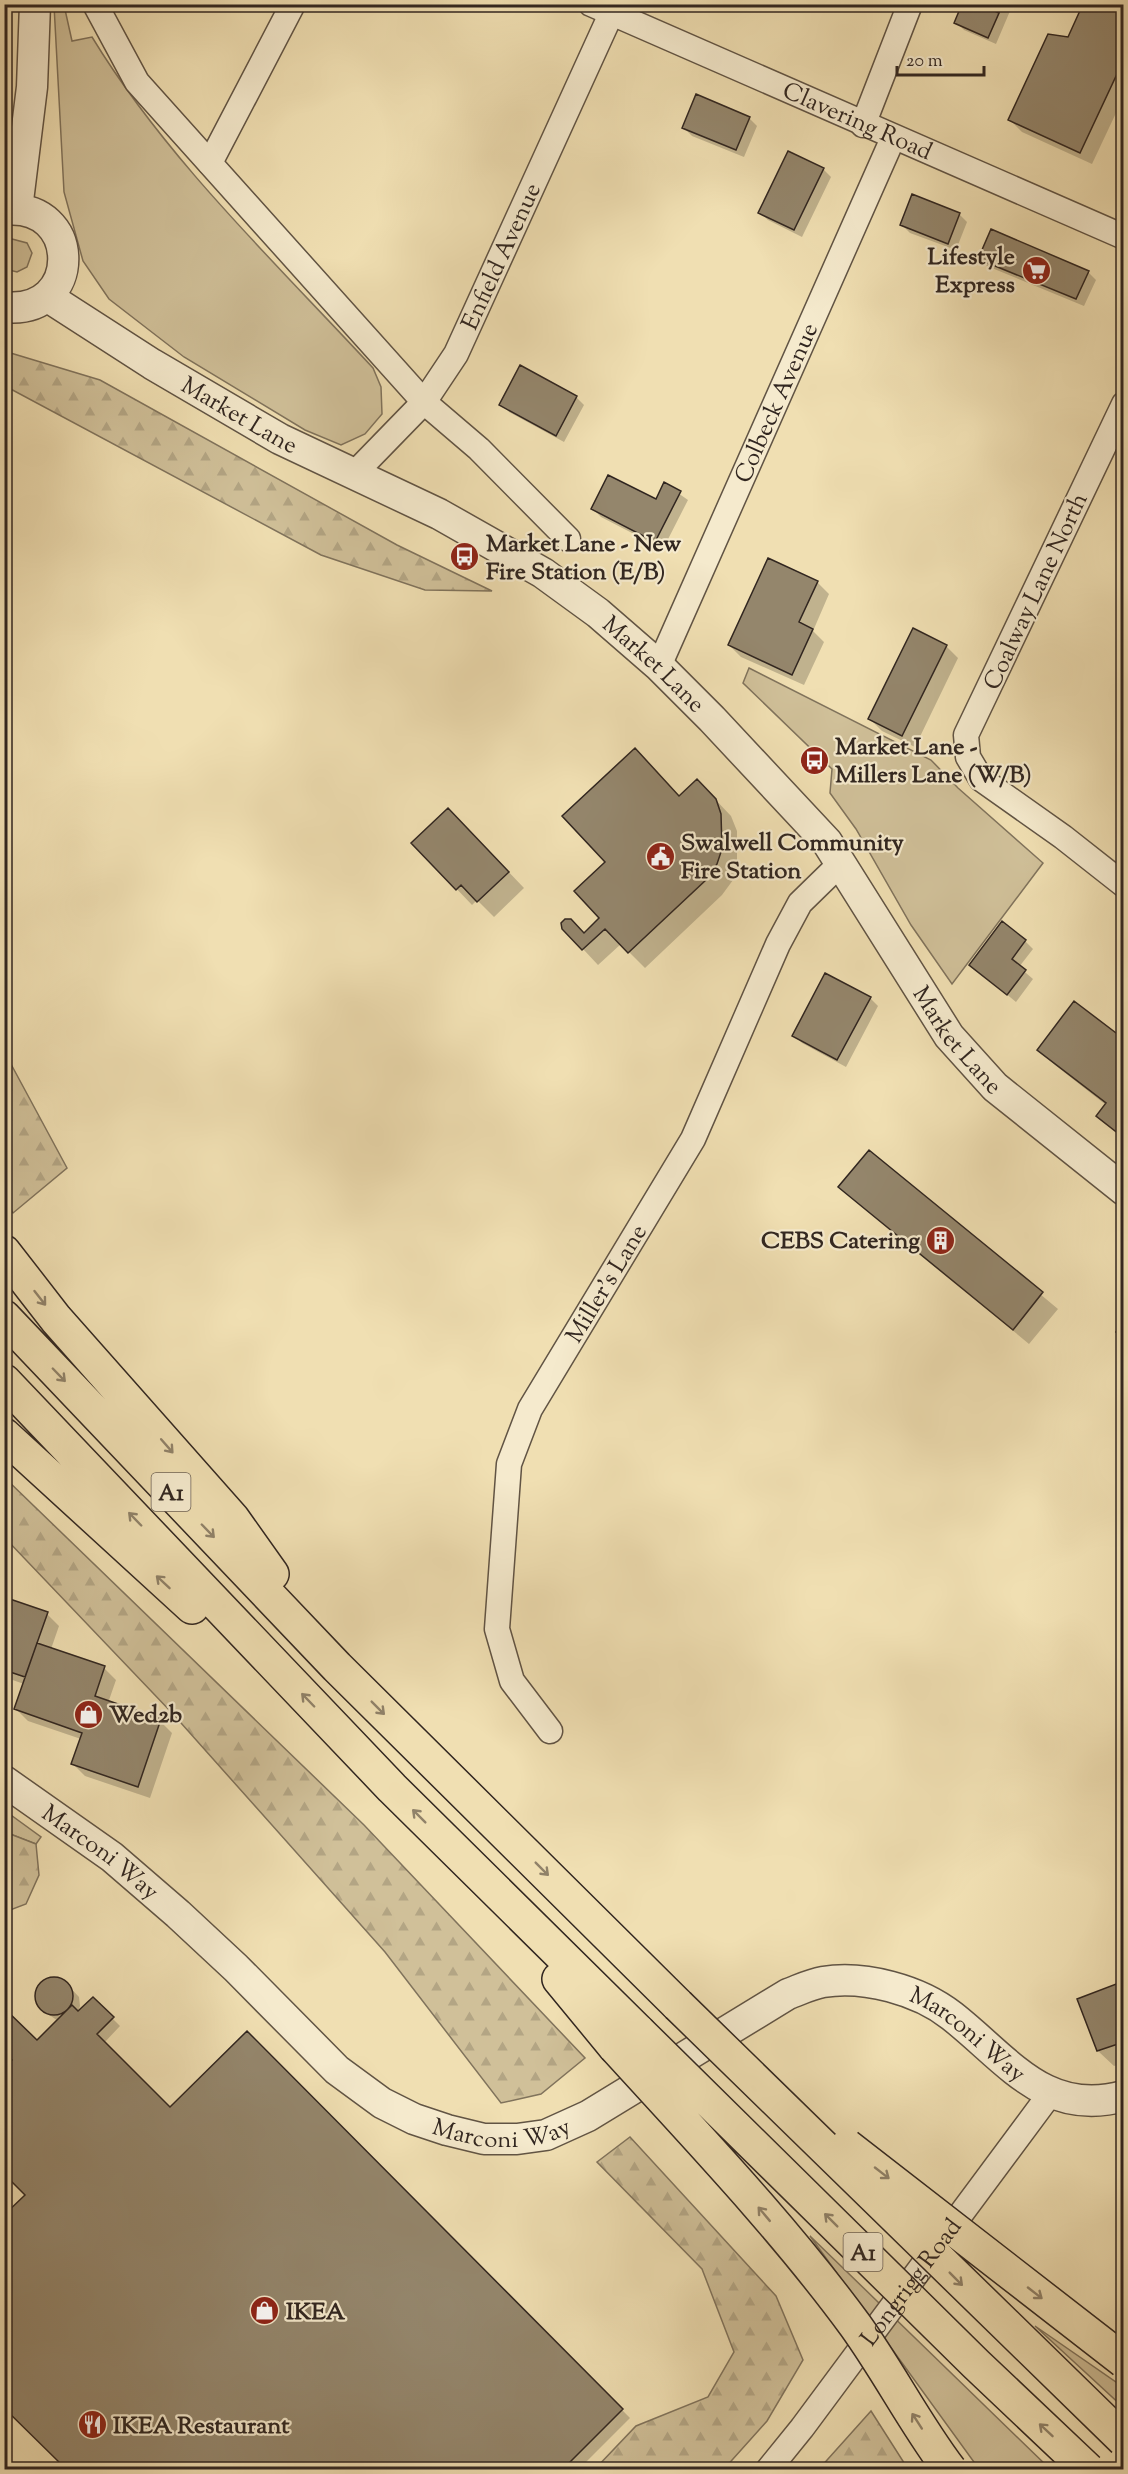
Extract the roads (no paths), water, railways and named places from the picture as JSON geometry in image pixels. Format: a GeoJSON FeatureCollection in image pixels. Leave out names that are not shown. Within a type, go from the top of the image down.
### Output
{"type":"FeatureCollection","features":[{"type":"Feature","properties":{"kind":"highway"},"geometry":{"type":"LineString","coordinates":[[4,1252],[56,1319],[233,1519],[337,1667]]}},
{"type":"Feature","properties":{"kind":"highway","name":"A1"},"geometry":{"type":"LineString","coordinates":[[4,1317],[337,1667],[1015,2337],[1124,2440]]}},
{"type":"Feature","properties":{"kind":"highway","name":"A1"},"geometry":{"type":"LineString","coordinates":[[4,1381],[276,1668],[447,1844],[627,2039],[1088,2469]]}},
{"type":"Feature","properties":{"kind":"highway"},"geometry":{"type":"LineString","coordinates":[[4,1435],[183,1600],[276,1668]]}},
{"type":"Feature","properties":{"kind":"highway","name":"A1"},"geometry":{"type":"LineString","coordinates":[[627,2039],[719,2161],[856,2327],[950,2469]]}},
{"type":"Feature","properties":{"kind":"highway","name":"A1"},"geometry":{"type":"LineString","coordinates":[[736,2060],[1124,2361]]}},
{"type":"Feature","properties":{"kind":"street"},"geometry":{"type":"LineString","coordinates":[[4,308],[18,309],[34,305],[48,297],[58,284],[64,268],[64,251],[58,235],[48,221],[33,212],[11,209],[32,87],[35,4]]}},
{"type":"Feature","properties":{"kind":"street"},"geometry":{"type":"LineString","coordinates":[[95,4],[136,82],[424,402],[479,449],[568,539]]}},
{"type":"Feature","properties":{"kind":"street"},"geometry":{"type":"LineString","coordinates":[[210,163],[293,4]]}},
{"type":"Feature","properties":{"kind":"street"},"geometry":{"type":"LineString","coordinates":[[863,125],[910,4]]}},
{"type":"Feature","properties":{"kind":"street","name":"Clavering Road"},"geometry":{"type":"LineString","coordinates":[[601,9],[1124,237]]}},
{"type":"Feature","properties":{"kind":"street","name":"Enfield Avenue"},"geometry":{"type":"LineString","coordinates":[[353,475],[424,402],[456,354],[601,9]]}},
{"type":"Feature","properties":{"kind":"street","name":"Colbeck Avenue"},"geometry":{"type":"LineString","coordinates":[[659,666],[893,138]]}},
{"type":"Feature","properties":{"kind":"street","name":"Market Lane"},"geometry":{"type":"LineString","coordinates":[[48,297],[201,393],[280,439],[439,514],[543,573],[598,613],[659,666],[827,842],[842,862],[949,1036],[995,1087],[1124,1190]]}},
{"type":"Feature","properties":{"kind":"street","name":"Coalway Lane North"},"geometry":{"type":"LineString","coordinates":[[1124,404],[966,735],[968,757],[981,779],[1063,837],[1124,885]]}},
{"type":"Feature","properties":{"kind":"street","name":"Miller's Lane"},"geometry":{"type":"LineString","coordinates":[[550,1731],[512,1681],[497,1629],[509,1464],[530,1409],[693,1139],[778,944],[800,903],[842,862]]}},
{"type":"Feature","properties":{"kind":"street","name":"Marconi Way"},"geometry":{"type":"LineString","coordinates":[[4,1781],[112,1857],[178,1914],[237,1968],[337,2070],[382,2103],[414,2119],[447,2130],[484,2139],[517,2139],[546,2135],[588,2116],[788,1994],[821,1982],[839,1981],[870,1983],[905,1992],[931,2002],[951,2015],[1013,2068],[1050,2094],[1075,2102],[1096,2102],[1124,2096]]}},
{"type":"Feature","properties":{"kind":"street","name":"Longrigg Road"},"geometry":{"type":"LineString","coordinates":[[768,2469],[802,2428],[1050,2094]]}},
{"type":"Feature","properties":{"kind":"place","name":"Lifestyle Express"},"geometry":{"type":"Point","coordinates":[1036,270]}},
{"type":"Feature","properties":{"kind":"place","name":"Market Lane - New Fire Station (E/B)"},"geometry":{"type":"Point","coordinates":[465,557]}},
{"type":"Feature","properties":{"kind":"place","name":"Market Lane - Millers Lane (W/B)"},"geometry":{"type":"Point","coordinates":[814,760]}},
{"type":"Feature","properties":{"kind":"place","name":"Swalwell Community Fire Station"},"geometry":{"type":"Point","coordinates":[660,856]}},
{"type":"Feature","properties":{"kind":"place","name":"CEBS Catering"},"geometry":{"type":"Point","coordinates":[941,1240]}},
{"type":"Feature","properties":{"kind":"place","name":"Wed2b"},"geometry":{"type":"Point","coordinates":[88,1714]}},
{"type":"Feature","properties":{"kind":"place","name":"IKEA"},"geometry":{"type":"Point","coordinates":[265,2311]}},
{"type":"Feature","properties":{"kind":"place","name":"IKEA Restaurant"},"geometry":{"type":"Point","coordinates":[92,2425]}}]}
